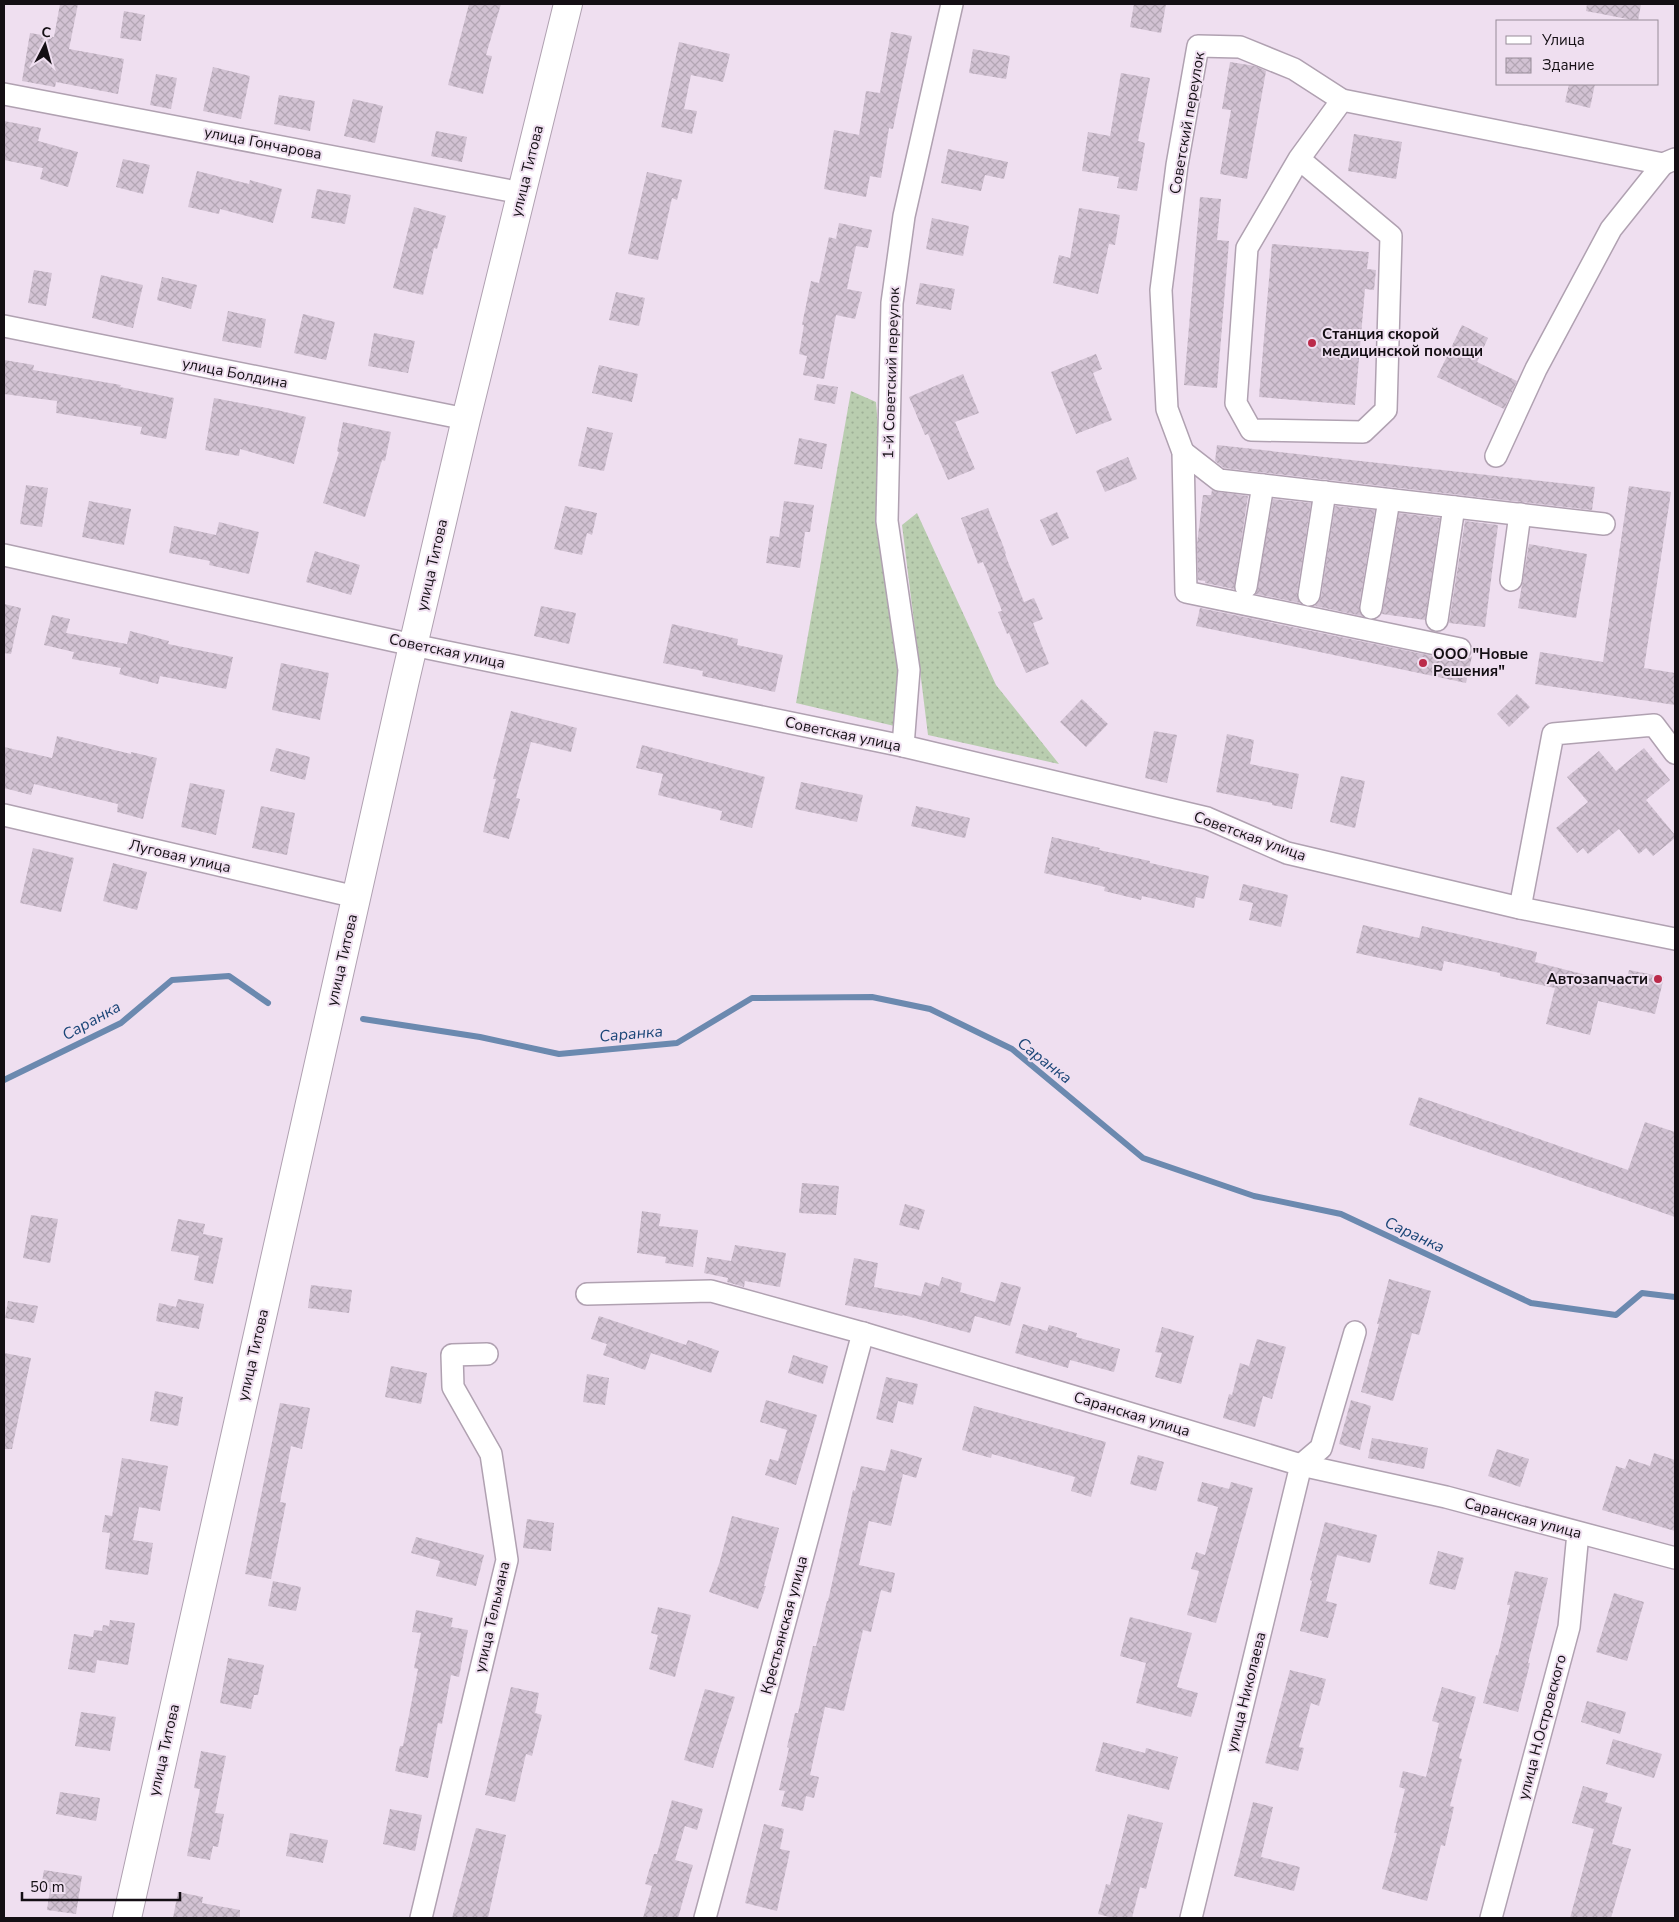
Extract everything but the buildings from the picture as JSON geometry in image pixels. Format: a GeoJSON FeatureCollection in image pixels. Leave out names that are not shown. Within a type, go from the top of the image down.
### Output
{"type":"FeatureCollection","features":[{"type":"Feature","properties":{"kind":"main road","name":"улица Титова"},"geometry":{"type":"LineString","coordinates":[[126,1918],[413,645],[466,419],[568,4]]}},
{"type":"Feature","properties":{"kind":"street","name":"1-й Советский переулок"},"geometry":{"type":"LineString","coordinates":[[902,746],[909,670],[886,521],[892,303],[904,216],[952,4]]}},
{"type":"Feature","properties":{"kind":"street","name":"Советский переулок"},"geometry":{"type":"LineString","coordinates":[[1183,452],[1167,409],[1161,290],[1177,165],[1198,46],[1240,47],[1294,69],[1342,100],[1669,162]]}},
{"type":"Feature","properties":{"kind":"street","name":"улица Гончарова"},"geometry":{"type":"LineString","coordinates":[[4,94],[522,193]]}},
{"type":"Feature","properties":{"kind":"street"},"geometry":{"type":"LineString","coordinates":[[1299,159],[1392,236],[1386,410],[1363,432],[1251,430],[1236,403],[1247,248],[1299,159],[1342,100]]}},
{"type":"Feature","properties":{"kind":"street"},"geometry":{"type":"LineString","coordinates":[[1496,456],[1536,369],[1611,229],[1669,162]]}},
{"type":"Feature","properties":{"kind":"street","name":"улица Болдина"},"geometry":{"type":"LineString","coordinates":[[4,326],[466,419]]}},
{"type":"Feature","properties":{"kind":"street"},"geometry":{"type":"LineString","coordinates":[[1183,452],[1219,480],[1604,524]]}},
{"type":"Feature","properties":{"kind":"street"},"geometry":{"type":"LineString","coordinates":[[1183,452],[1186,592],[1460,649]]}},
{"type":"Feature","properties":{"kind":"street"},"geometry":{"type":"LineString","coordinates":[[1246,587],[1263,485]]}},
{"type":"Feature","properties":{"kind":"street"},"geometry":{"type":"LineString","coordinates":[[1309,595],[1325,492]]}},
{"type":"Feature","properties":{"kind":"street"},"geometry":{"type":"LineString","coordinates":[[1371,608],[1389,500]]}},
{"type":"Feature","properties":{"kind":"street"},"geometry":{"type":"LineString","coordinates":[[1437,620],[1454,507]]}},
{"type":"Feature","properties":{"kind":"street"},"geometry":{"type":"LineString","coordinates":[[1511,580],[1520,514]]}},
{"type":"Feature","properties":{"kind":"street","name":"Советская улица"},"geometry":{"type":"LineString","coordinates":[[4,555],[413,645],[902,746],[1207,818],[1287,853],[1520,908],[1675,938]]}},
{"type":"Feature","properties":{"kind":"street"},"geometry":{"type":"LineString","coordinates":[[1520,908],[1553,734],[1654,725],[1675,753]]}},
{"type":"Feature","properties":{"kind":"street","name":"Луговая улица"},"geometry":{"type":"LineString","coordinates":[[4,816],[356,897]]}},
{"type":"Feature","properties":{"kind":"street","name":"Саранская улица"},"geometry":{"type":"LineString","coordinates":[[587,1294],[711,1291],[862,1333],[1302,1465],[1446,1497],[1675,1558]]}},
{"type":"Feature","properties":{"kind":"street"},"geometry":{"type":"LineString","coordinates":[[1302,1465],[1321,1448],[1355,1332]]}},
{"type":"Feature","properties":{"kind":"street","name":"Крестьянская улица"},"geometry":{"type":"LineString","coordinates":[[704,1918],[862,1333]]}},
{"type":"Feature","properties":{"kind":"street","name":"улица Тельмана"},"geometry":{"type":"LineString","coordinates":[[421,1918],[507,1560],[491,1454],[453,1387],[452,1355],[487,1354]]}},
{"type":"Feature","properties":{"kind":"street","name":"улица Николаева"},"geometry":{"type":"LineString","coordinates":[[1192,1918],[1302,1465]]}},
{"type":"Feature","properties":{"kind":"street","name":"улица Н.Островского"},"geometry":{"type":"LineString","coordinates":[[1491,1918],[1569,1627],[1578,1533]]}},
{"type":"Feature","properties":{"kind":"green space"},"geometry":{"type":"Polygon","coordinates":[[[851,391],[876,402],[903,728],[796,703],[851,391]]]}},
{"type":"Feature","properties":{"kind":"green space"},"geometry":{"type":"Polygon","coordinates":[[[917,513],[996,685],[1059,764],[928,735],[902,525],[917,513]]]}},
{"type":"Feature","properties":{"kind":"waterway","name":"Саранка"},"geometry":{"type":"LineString","coordinates":[[4,1080],[121,1023],[172,980],[229,976],[268,1003]]}},
{"type":"Feature","properties":{"kind":"waterway","name":"Саранка"},"geometry":{"type":"LineString","coordinates":[[363,1019],[480,1037],[559,1054],[677,1043],[752,998],[872,997],[930,1009],[1012,1049],[1143,1158],[1254,1196],[1341,1214],[1531,1303],[1616,1315],[1642,1293],[1675,1297]]}},
{"type":"Feature","properties":{"kind":"place","name":"Станция скорой медицинской помощи"},"geometry":{"type":"Point","coordinates":[1312,343]}},
{"type":"Feature","properties":{"kind":"place","name":"ООО \"Новые Решения\""},"geometry":{"type":"Point","coordinates":[1423,663]}},
{"type":"Feature","properties":{"kind":"place","name":"Автозапчасти"},"geometry":{"type":"Point","coordinates":[1658,979]}}]}
